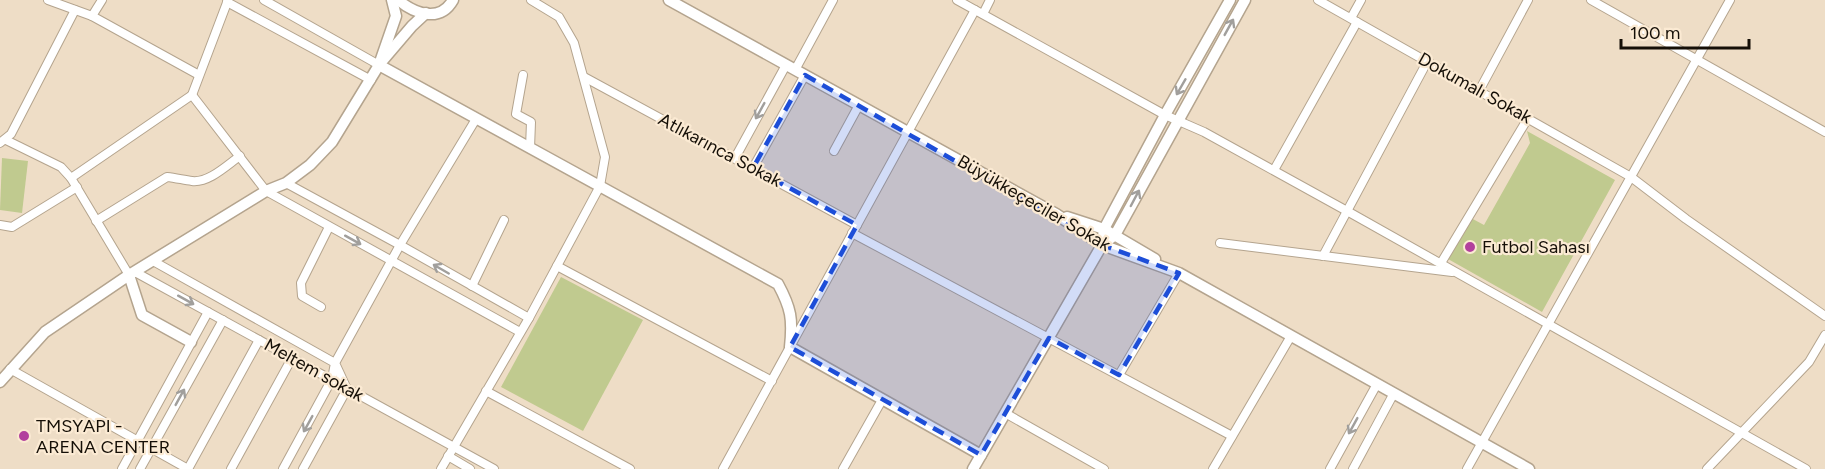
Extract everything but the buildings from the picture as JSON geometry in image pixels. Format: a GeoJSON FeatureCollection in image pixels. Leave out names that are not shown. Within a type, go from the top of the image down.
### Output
{"type":"FeatureCollection","features":[{"type":"Feature","properties":{"kind":"street"},"geometry":{"type":"LineString","coordinates":[[48,0],[93,16],[199,75]]}},
{"type":"Feature","properties":{"kind":"street"},"geometry":{"type":"LineString","coordinates":[[93,16],[102,0]]}},
{"type":"Feature","properties":{"kind":"street"},"geometry":{"type":"LineString","coordinates":[[264,0],[778,284],[788,302],[792,324],[790,347]]}},
{"type":"Feature","properties":{"kind":"street"},"geometry":{"type":"LineString","coordinates":[[0,382],[45,332],[132,273],[266,190],[286,183],[310,165],[332,142],[379,65],[396,16],[392,0]]}},
{"type":"Feature","properties":{"kind":"street"},"geometry":{"type":"LineString","coordinates":[[398,0],[416,11],[434,15],[448,8],[453,0]]}},
{"type":"Feature","properties":{"kind":"street"},"geometry":{"type":"LineString","coordinates":[[441,469],[529,318],[600,186],[605,157],[574,43],[559,17],[531,0]]}},
{"type":"Feature","properties":{"kind":"street","name":"Büyükkeçeciler Sokak"},"geometry":{"type":"LineString","coordinates":[[669,0],[1056,214],[1102,245],[1179,273],[1529,469]]}},
{"type":"Feature","properties":{"kind":"street"},"geometry":{"type":"LineString","coordinates":[[753,168],[795,70],[833,0]]}},
{"type":"Feature","properties":{"kind":"street"},"geometry":{"type":"LineString","coordinates":[[957,0],[969,3],[979,12],[1165,115],[1204,132],[1274,170],[1806,469]]}},
{"type":"Feature","properties":{"kind":"street"},"geometry":{"type":"LineString","coordinates":[[723,469],[907,132],[979,12],[990,0]]}},
{"type":"Feature","properties":{"kind":"street"},"geometry":{"type":"LineString","coordinates":[[1102,245],[1104,229],[1230,0]]}},
{"type":"Feature","properties":{"kind":"street"},"geometry":{"type":"LineString","coordinates":[[973,469],[1102,245],[1115,235],[1245,0]]}},
{"type":"Feature","properties":{"kind":"street","name":"Dokumalı Sokak"},"geometry":{"type":"LineString","coordinates":[[1318,0],[1631,177],[1686,219],[1825,316]]}},
{"type":"Feature","properties":{"kind":"street"},"geometry":{"type":"LineString","coordinates":[[1274,170],[1354,20],[1361,0]]}},
{"type":"Feature","properties":{"kind":"street"},"geometry":{"type":"LineString","coordinates":[[1479,91],[1528,0]]}},
{"type":"Feature","properties":{"kind":"street"},"geometry":{"type":"LineString","coordinates":[[1591,0],[1825,132]]}},
{"type":"Feature","properties":{"kind":"street"},"geometry":{"type":"LineString","coordinates":[[1467,469],[1730,0]]}},
{"type":"Feature","properties":{"kind":"street"},"geometry":{"type":"LineString","coordinates":[[71,178],[192,95],[227,1],[371,80]]}},
{"type":"Feature","properties":{"kind":"street"},"geometry":{"type":"LineString","coordinates":[[75,10],[11,134],[3,141],[61,167],[71,178],[132,273],[142,315],[191,342]]}},
{"type":"Feature","properties":{"kind":"street"},"geometry":{"type":"LineString","coordinates":[[379,65],[412,26],[426,14]]}},
{"type":"Feature","properties":{"kind":"street"},"geometry":{"type":"LineString","coordinates":[[1323,256],[1427,62]]}},
{"type":"Feature","properties":{"kind":"street"},"geometry":{"type":"LineString","coordinates":[[735,158],[795,70]]}},
{"type":"Feature","properties":{"kind":"street"},"geometry":{"type":"LineString","coordinates":[[523,75],[516,114],[531,122],[530,148]]}},
{"type":"Feature","properties":{"kind":"street","name":"Atlıkarınca Sokak"},"geometry":{"type":"LineString","coordinates":[[584,77],[857,225]]}},
{"type":"Feature","properties":{"kind":"street"},"geometry":{"type":"LineString","coordinates":[[192,95],[266,190],[520,333]]}},
{"type":"Feature","properties":{"kind":"street"},"geometry":{"type":"LineString","coordinates":[[834,151],[859,105]]}},
{"type":"Feature","properties":{"kind":"street"},"geometry":{"type":"LineString","coordinates":[[283,469],[332,379],[335,363],[400,245],[476,118]]}},
{"type":"Feature","properties":{"kind":"street"},"geometry":{"type":"LineString","coordinates":[[1441,263],[1528,118]]}},
{"type":"Feature","properties":{"kind":"street"},"geometry":{"type":"LineString","coordinates":[[96,220],[167,177],[194,182],[202,180],[215,174],[240,156]]}},
{"type":"Feature","properties":{"kind":"street"},"geometry":{"type":"LineString","coordinates":[[286,183],[529,318]]}},
{"type":"Feature","properties":{"kind":"street"},"geometry":{"type":"LineString","coordinates":[[0,225],[12,228],[76,187]]}},
{"type":"Feature","properties":{"kind":"street"},"geometry":{"type":"LineString","coordinates":[[1056,214],[1104,229],[1179,273],[1119,375]]}},
{"type":"Feature","properties":{"kind":"street"},"geometry":{"type":"LineString","coordinates":[[472,286],[504,220]]}},
{"type":"Feature","properties":{"kind":"street"},"geometry":{"type":"LineString","coordinates":[[321,307],[302,296],[301,284],[329,227]]}},
{"type":"Feature","properties":{"kind":"street"},"geometry":{"type":"LineString","coordinates":[[852,233],[1232,436]]}},
{"type":"Feature","properties":{"kind":"street"},"geometry":{"type":"LineString","coordinates":[[1220,243],[1457,272]]}},
{"type":"Feature","properties":{"kind":"street","name":"Meltem sokak"},"geometry":{"type":"LineString","coordinates":[[153,261],[335,363]]}},
{"type":"Feature","properties":{"kind":"street"},"geometry":{"type":"LineString","coordinates":[[557,266],[772,381]]}},
{"type":"Feature","properties":{"kind":"street","name":"Meltem sokak"},"geometry":{"type":"LineString","coordinates":[[132,273],[332,379],[494,469]]}},
{"type":"Feature","properties":{"kind":"street"},"geometry":{"type":"LineString","coordinates":[[122,469],[208,312]]}},
{"type":"Feature","properties":{"kind":"street"},"geometry":{"type":"LineString","coordinates":[[140,469],[223,320]]}},
{"type":"Feature","properties":{"kind":"street"},"geometry":{"type":"LineString","coordinates":[[1707,469],[1809,362],[1825,335]]}},
{"type":"Feature","properties":{"kind":"street"},"geometry":{"type":"LineString","coordinates":[[1213,469],[1291,336]]}},
{"type":"Feature","properties":{"kind":"street"},"geometry":{"type":"LineString","coordinates":[[10,369],[188,469],[259,340]]}},
{"type":"Feature","properties":{"kind":"street"},"geometry":{"type":"LineString","coordinates":[[790,347],[981,455]]}},
{"type":"Feature","properties":{"kind":"street"},"geometry":{"type":"LineString","coordinates":[[231,469],[292,358]]}},
{"type":"Feature","properties":{"kind":"street"},"geometry":{"type":"LineString","coordinates":[[303,469],[347,389],[335,363]]}},
{"type":"Feature","properties":{"kind":"street"},"geometry":{"type":"LineString","coordinates":[[1330,469],[1377,384]]}},
{"type":"Feature","properties":{"kind":"street"},"geometry":{"type":"LineString","coordinates":[[486,391],[630,469]]}},
{"type":"Feature","properties":{"kind":"street"},"geometry":{"type":"LineString","coordinates":[[1353,469],[1394,393]]}},
{"type":"Feature","properties":{"kind":"street"},"geometry":{"type":"LineString","coordinates":[[843,469],[882,400]]}},
{"type":"Feature","properties":{"kind":"street"},"geometry":{"type":"LineString","coordinates":[[1005,413],[1087,465],[1104,469]]}},
{"type":"Feature","properties":{"kind":"street"},"geometry":{"type":"LineString","coordinates":[[448,456],[470,469]]}},
{"type":"Feature","properties":{"kind":"highlighted area"},"geometry":{"type":"Polygon","coordinates":[[[805,75],[1102,245],[1179,273],[1119,375],[1049,338],[981,455],[790,347],[857,225],[753,168],[805,75]]]}},
{"type":"Feature","properties":{"kind":"green space"},"geometry":{"type":"Polygon","coordinates":[[[1527,131],[1615,180],[1542,312],[1448,259],[1471,218],[1484,225],[1530,143],[1527,131]]]}},
{"type":"Feature","properties":{"kind":"green space"},"geometry":{"type":"Polygon","coordinates":[[[2,158],[28,161],[22,213],[0,210],[2,158]]]}},
{"type":"Feature","properties":{"kind":"green space"},"geometry":{"type":"Polygon","coordinates":[[[561,277],[643,320],[583,431],[501,387],[561,277]]]}},
{"type":"Feature","properties":{"kind":"place","name":"Futbol Sahası"},"geometry":{"type":"Point","coordinates":[1470,247]}},
{"type":"Feature","properties":{"kind":"place","name":"TMSYAPI - ARENA CENTER"},"geometry":{"type":"Point","coordinates":[24,436]}}]}
